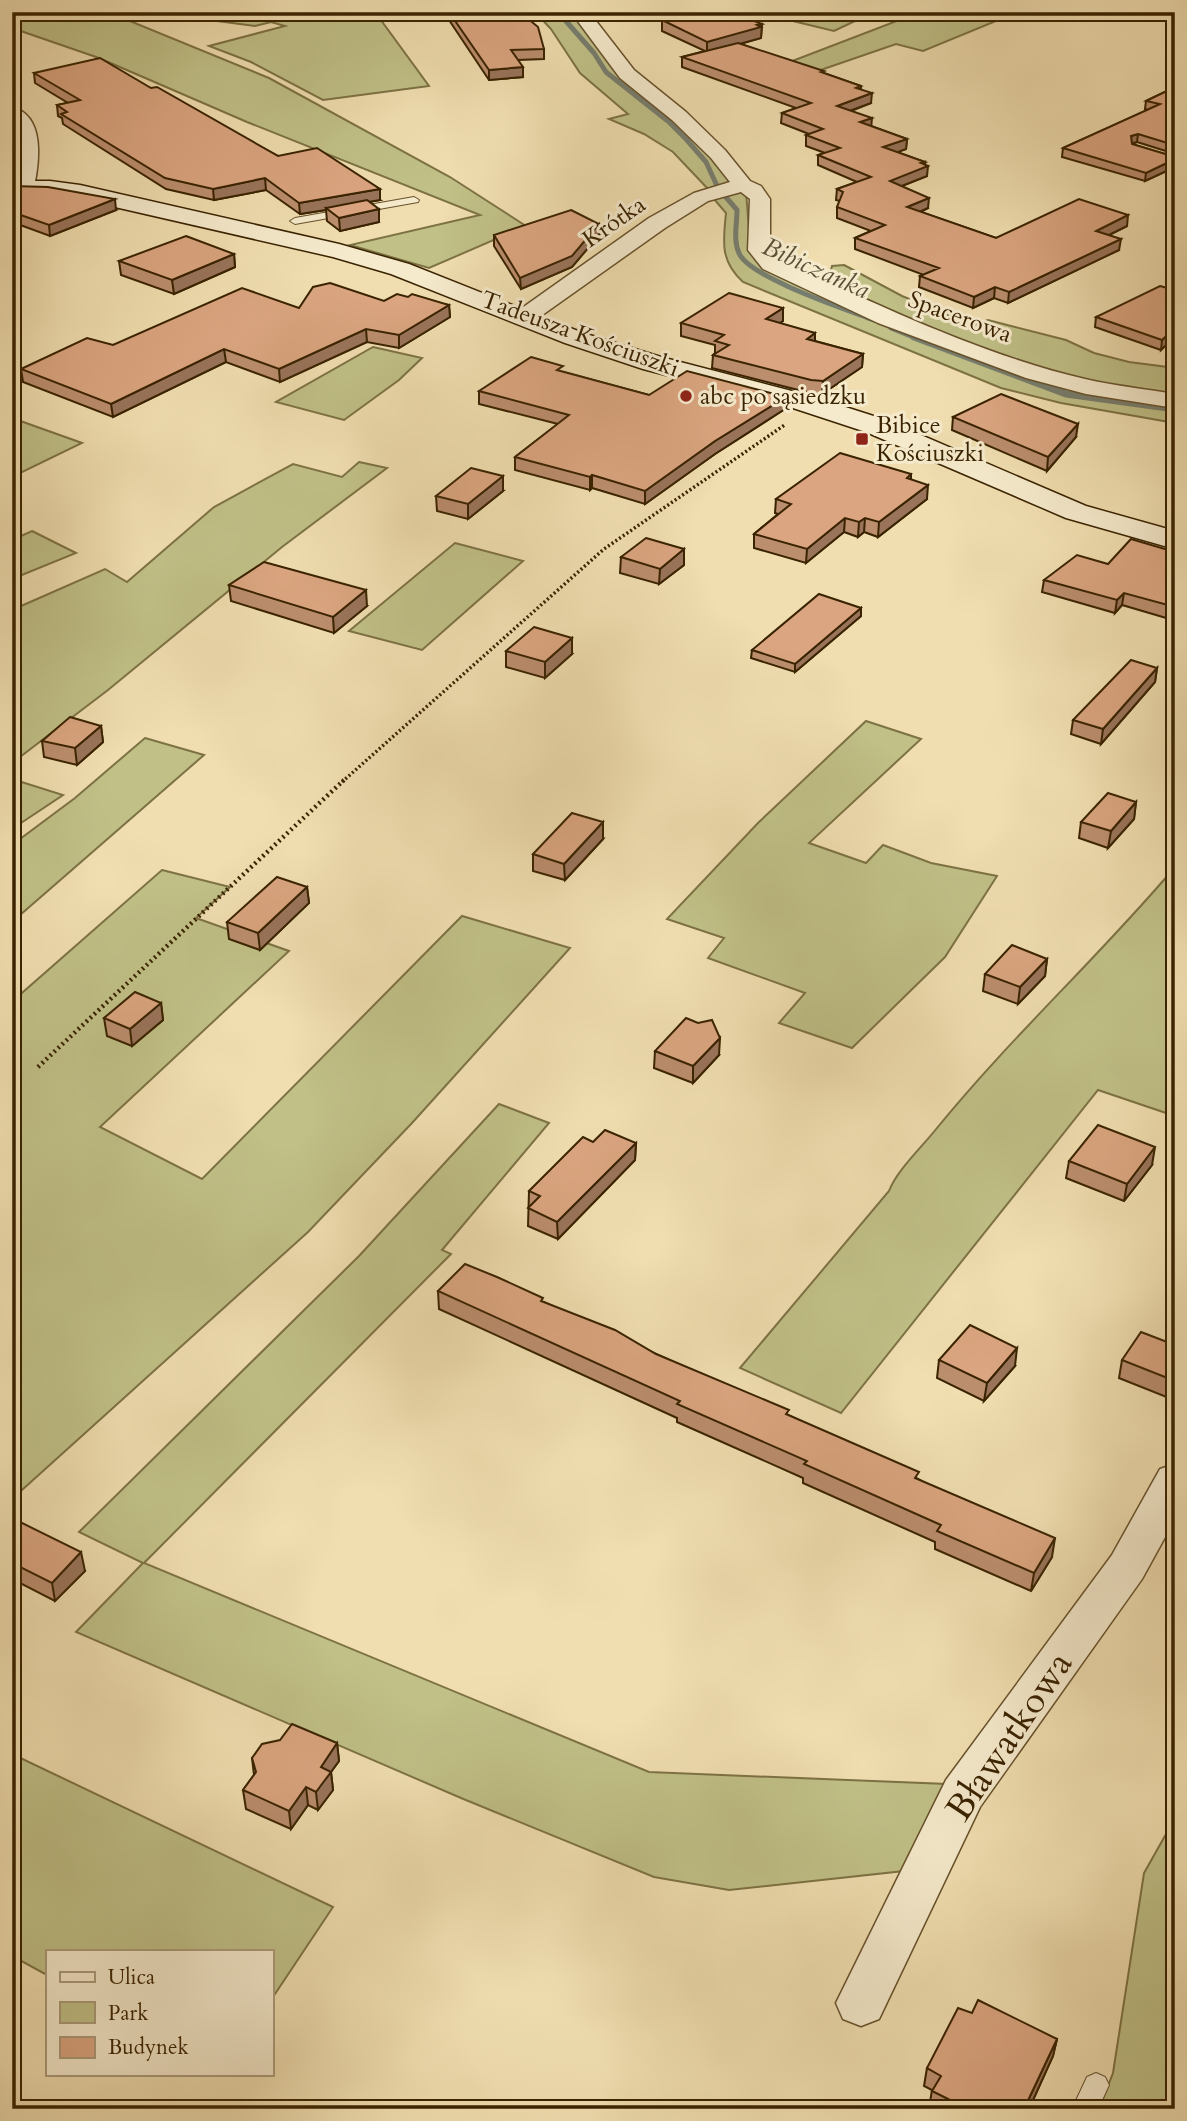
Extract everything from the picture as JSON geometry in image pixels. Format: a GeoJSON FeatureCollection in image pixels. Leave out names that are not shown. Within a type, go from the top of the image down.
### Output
{"type":"FeatureCollection","features":[{"type":"Feature","properties":{"kind":"street","name":"Spacerowa"},"geometry":{"type":"LineString","coordinates":[[580,12],[627,74],[680,116],[718,154],[728,188],[754,190],[760,199],[759,250],[771,264],[886,318],[1034,373],[1086,387],[1175,401]]}},
{"type":"Feature","properties":{"kind":"street"},"geometry":{"type":"LineString","coordinates":[[12,113],[25,125],[30,138],[18,188]]}},
{"type":"Feature","properties":{"kind":"street","name":"Tadeusza Kościuszki"},"geometry":{"type":"LineString","coordinates":[[18,188],[80,192],[339,251],[401,269],[523,318],[643,360],[812,405],[890,431],[1076,512],[1175,540]]}},
{"type":"Feature","properties":{"kind":"street","name":"Krótka"},"geometry":{"type":"LineString","coordinates":[[523,318],[657,223],[701,197],[728,188]]}},
{"type":"Feature","properties":{"kind":"street","name":"Bławatkowa"},"geometry":{"type":"LineString","coordinates":[[861,2003],[963,1794],[1127,1567],[1175,1480]]}},
{"type":"Feature","properties":{"kind":"lane"},"geometry":{"type":"LineString","coordinates":[[295,222],[414,200]]}},
{"type":"Feature","properties":{"kind":"lane"},"geometry":{"type":"LineString","coordinates":[[1085,2109],[1096,2085]]}},
{"type":"Feature","properties":{"kind":"path"},"geometry":{"type":"LineString","coordinates":[[735,17],[755,12]]}},
{"type":"Feature","properties":{"kind":"path"},"geometry":{"type":"LineString","coordinates":[[668,17],[679,17]]}},
{"type":"Feature","properties":{"kind":"path"},"geometry":{"type":"LineString","coordinates":[[38,1067],[394,732],[604,549],[812,405]]}},
{"type":"Feature","properties":{"kind":"green space"},"geometry":{"type":"Polygon","coordinates":[[[39,12],[108,12],[269,78],[450,177],[526,226],[429,268],[350,245],[480,215],[247,122],[99,58],[12,28],[12,24],[39,12]]]}},
{"type":"Feature","properties":{"kind":"green space"},"geometry":{"type":"Polygon","coordinates":[[[148,12],[375,12],[429,86],[323,100],[251,62],[209,46],[285,26],[271,22],[255,26],[148,12]]]}},
{"type":"Feature","properties":{"kind":"green space"},"geometry":{"type":"Polygon","coordinates":[[[535,12],[574,12],[712,155],[730,183],[709,190],[673,152],[644,134],[609,119],[628,114],[580,73],[551,29],[535,12]]]}},
{"type":"Feature","properties":{"kind":"green space"},"geometry":{"type":"Polygon","coordinates":[[[789,12],[874,12],[834,31],[776,17],[789,12]]]}},
{"type":"Feature","properties":{"kind":"green space"},"geometry":{"type":"Polygon","coordinates":[[[920,12],[1018,12],[923,51],[896,44],[812,73],[748,78],[920,12]]]}},
{"type":"Feature","properties":{"kind":"green space"},"geometry":{"type":"Polygon","coordinates":[[[731,191],[746,192],[751,253],[1026,374],[1175,405],[1175,423],[1061,403],[1001,388],[743,282],[727,259],[724,242],[726,213],[714,199],[731,191]]]}},
{"type":"Feature","properties":{"kind":"green space"},"geometry":{"type":"Polygon","coordinates":[[[844,265],[902,296],[973,325],[988,320],[1066,340],[1094,353],[1129,362],[1175,368],[1175,396],[1091,383],[1030,369],[827,287],[832,266],[844,265]]]}},
{"type":"Feature","properties":{"kind":"green space"},"geometry":{"type":"Polygon","coordinates":[[[373,347],[422,358],[399,380],[344,420],[276,402],[373,347]]]}},
{"type":"Feature","properties":{"kind":"green space"},"geometry":{"type":"Polygon","coordinates":[[[12,418],[82,443],[12,477],[12,418]]]}},
{"type":"Feature","properties":{"kind":"green space"},"geometry":{"type":"Polygon","coordinates":[[[359,462],[387,468],[282,547],[108,690],[12,763],[12,610],[105,569],[127,582],[214,507],[293,464],[342,477],[359,462]]]}},
{"type":"Feature","properties":{"kind":"green space"},"geometry":{"type":"Polygon","coordinates":[[[32,531],[76,553],[12,579],[12,540],[32,531]]]}},
{"type":"Feature","properties":{"kind":"green space"},"geometry":{"type":"Polygon","coordinates":[[[455,543],[523,561],[422,650],[349,631],[455,543]]]}},
{"type":"Feature","properties":{"kind":"green space"},"geometry":{"type":"Polygon","coordinates":[[[866,721],[921,739],[809,843],[866,863],[883,845],[931,863],[997,876],[945,957],[852,1048],[779,1023],[805,993],[708,958],[724,938],[667,919],[758,823],[866,721]]]}},
{"type":"Feature","properties":{"kind":"green space"},"geometry":{"type":"Polygon","coordinates":[[[145,738],[204,755],[12,922],[12,845],[75,798],[145,738]]]}},
{"type":"Feature","properties":{"kind":"green space"},"geometry":{"type":"Polygon","coordinates":[[[12,779],[63,795],[12,829],[12,779]]]}},
{"type":"Feature","properties":{"kind":"green space"},"geometry":{"type":"Polygon","coordinates":[[[1175,867],[1175,1116],[1098,1090],[841,1413],[740,1368],[889,1191],[904,1167],[965,1094],[1175,867]]]}},
{"type":"Feature","properties":{"kind":"green space"},"geometry":{"type":"Polygon","coordinates":[[[162,870],[230,887],[196,918],[289,951],[100,1127],[202,1179],[462,916],[570,948],[412,1123],[308,1232],[12,1499],[12,998],[15,999],[162,870]]]}},
{"type":"Feature","properties":{"kind":"green space"},"geometry":{"type":"Polygon","coordinates":[[[499,1104],[549,1123],[442,1250],[451,1254],[144,1563],[649,1772],[947,1784],[904,1871],[729,1890],[654,1877],[461,1798],[76,1632],[143,1563],[79,1532],[359,1256],[499,1104]]]}},
{"type":"Feature","properties":{"kind":"green space"},"geometry":{"type":"Polygon","coordinates":[[[12,1754],[333,1907],[273,1997],[273,1950],[46,1950],[46,1974],[12,1956],[12,1754]]]}},
{"type":"Feature","properties":{"kind":"green space"},"geometry":{"type":"Polygon","coordinates":[[[1175,1818],[1175,2109],[1099,2109],[1113,2073],[1144,1873],[1175,1818]]]}},
{"type":"Feature","properties":{"kind":"building"},"geometry":{"type":"Polygon","coordinates":[[[449,12],[520,12],[538,27],[544,49],[511,50],[523,67],[489,70],[449,12]]]}},
{"type":"Feature","properties":{"kind":"building"},"geometry":{"type":"Polygon","coordinates":[[[697,12],[732,12],[762,24],[757,25],[761,27],[707,42],[662,20],[697,12]]]}},
{"type":"Feature","properties":{"kind":"building"},"geometry":{"type":"Polygon","coordinates":[[[738,43],[824,71],[821,72],[861,86],[856,88],[872,93],[837,106],[872,118],[860,122],[907,139],[883,147],[925,162],[921,163],[928,166],[890,181],[929,198],[907,207],[996,238],[1079,199],[1128,215],[1096,231],[1121,239],[1009,292],[995,287],[974,297],[920,276],[939,268],[855,238],[885,225],[837,207],[843,192],[837,189],[871,177],[818,155],[840,148],[806,135],[823,129],[782,113],[811,103],[682,57],[738,43]]]}},
{"type":"Feature","properties":{"kind":"building"},"geometry":{"type":"Polygon","coordinates":[[[100,58],[278,156],[317,148],[380,189],[299,203],[265,178],[213,189],[165,178],[61,114],[67,112],[57,105],[80,100],[34,73],[100,58]]]}},
{"type":"Feature","properties":{"kind":"building"},"geometry":{"type":"Polygon","coordinates":[[[1175,87],[1175,159],[1146,173],[1063,148],[1160,104],[1146,101],[1175,87]],[[1138,134],[1131,136],[1132,144],[1165,154],[1174,149],[1171,144],[1138,134]]]}},
{"type":"Feature","properties":{"kind":"building"},"geometry":{"type":"Polygon","coordinates":[[[12,186],[48,187],[115,199],[49,225],[12,212],[12,186]]]}},
{"type":"Feature","properties":{"kind":"building"},"geometry":{"type":"Polygon","coordinates":[[[367,200],[379,209],[339,218],[326,208],[367,200]]]}},
{"type":"Feature","properties":{"kind":"building"},"geometry":{"type":"Polygon","coordinates":[[[571,210],[599,224],[572,256],[520,278],[494,235],[571,210]]]}},
{"type":"Feature","properties":{"kind":"building"},"geometry":{"type":"Polygon","coordinates":[[[186,236],[234,254],[172,280],[119,261],[186,236]]]}},
{"type":"Feature","properties":{"kind":"building"},"geometry":{"type":"Polygon","coordinates":[[[330,283],[384,301],[397,294],[408,297],[412,294],[449,305],[399,335],[366,329],[279,369],[224,349],[111,404],[21,369],[87,338],[113,345],[242,288],[299,308],[313,287],[330,283]]]}},
{"type":"Feature","properties":{"kind":"building"},"geometry":{"type":"Polygon","coordinates":[[[1160,286],[1175,290],[1175,328],[1162,340],[1096,317],[1160,286]]]}},
{"type":"Feature","properties":{"kind":"building"},"geometry":{"type":"Polygon","coordinates":[[[729,293],[783,308],[766,319],[815,333],[807,339],[863,354],[823,381],[713,355],[729,345],[715,341],[724,335],[681,323],[729,293]]]}},
{"type":"Feature","properties":{"kind":"building"},"geometry":{"type":"Polygon","coordinates":[[[531,357],[563,366],[557,370],[649,395],[687,371],[786,397],[715,441],[645,491],[515,457],[569,415],[479,391],[531,357]]]}},
{"type":"Feature","properties":{"kind":"building"},"geometry":{"type":"Polygon","coordinates":[[[1001,394],[1078,424],[1048,457],[953,417],[1001,394]]]}},
{"type":"Feature","properties":{"kind":"building"},"geometry":{"type":"Polygon","coordinates":[[[840,453],[911,474],[907,478],[928,485],[879,522],[865,518],[859,522],[845,518],[807,549],[754,534],[791,504],[776,499],[840,453]]]}},
{"type":"Feature","properties":{"kind":"building"},"geometry":{"type":"Polygon","coordinates":[[[471,468],[503,476],[468,504],[436,496],[471,468]]]}},
{"type":"Feature","properties":{"kind":"building"},"geometry":{"type":"Polygon","coordinates":[[[646,538],[684,549],[660,569],[621,557],[646,538]]]}},
{"type":"Feature","properties":{"kind":"building"},"geometry":{"type":"Polygon","coordinates":[[[1131,539],[1175,552],[1175,607],[1124,593],[1117,600],[1044,580],[1077,555],[1108,564],[1131,539]]]}},
{"type":"Feature","properties":{"kind":"building"},"geometry":{"type":"Polygon","coordinates":[[[264,562],[366,590],[333,617],[229,585],[264,562]]]}},
{"type":"Feature","properties":{"kind":"building"},"geometry":{"type":"Polygon","coordinates":[[[819,594],[861,608],[795,664],[752,650],[819,594]]]}},
{"type":"Feature","properties":{"kind":"building"},"geometry":{"type":"Polygon","coordinates":[[[534,627],[572,638],[545,662],[506,651],[534,627]]]}},
{"type":"Feature","properties":{"kind":"building"},"geometry":{"type":"Polygon","coordinates":[[[1131,660],[1157,668],[1103,729],[1073,720],[1131,660]]]}},
{"type":"Feature","properties":{"kind":"building"},"geometry":{"type":"Polygon","coordinates":[[[70,717],[101,726],[75,748],[42,741],[70,717]]]}},
{"type":"Feature","properties":{"kind":"building"},"geometry":{"type":"Polygon","coordinates":[[[1108,793],[1136,802],[1111,831],[1081,822],[1108,793]]]}},
{"type":"Feature","properties":{"kind":"building"},"geometry":{"type":"Polygon","coordinates":[[[572,813],[603,822],[564,864],[533,854],[572,813]]]}},
{"type":"Feature","properties":{"kind":"building"},"geometry":{"type":"Polygon","coordinates":[[[277,877],[307,887],[258,933],[227,922],[277,877]]]}},
{"type":"Feature","properties":{"kind":"building"},"geometry":{"type":"Polygon","coordinates":[[[1012,945],[1047,959],[1020,987],[985,974],[1012,945]]]}},
{"type":"Feature","properties":{"kind":"building"},"geometry":{"type":"Polygon","coordinates":[[[135,992],[161,1003],[130,1029],[104,1018],[135,992]]]}},
{"type":"Feature","properties":{"kind":"building"},"geometry":{"type":"Polygon","coordinates":[[[686,1018],[698,1023],[712,1020],[720,1038],[693,1066],[655,1051],[686,1018]]]}},
{"type":"Feature","properties":{"kind":"building"},"geometry":{"type":"Polygon","coordinates":[[[1098,1125],[1155,1147],[1127,1184],[1069,1161],[1098,1125]]]}},
{"type":"Feature","properties":{"kind":"building"},"geometry":{"type":"Polygon","coordinates":[[[605,1130],[636,1143],[557,1222],[528,1208],[540,1196],[529,1191],[583,1137],[593,1142],[605,1130]]]}},
{"type":"Feature","properties":{"kind":"building"},"geometry":{"type":"Polygon","coordinates":[[[465,1264],[543,1298],[541,1301],[615,1330],[656,1354],[789,1410],[786,1414],[919,1472],[915,1478],[1055,1538],[1034,1573],[937,1531],[941,1525],[804,1464],[807,1461],[677,1404],[680,1401],[438,1291],[465,1264]]]}},
{"type":"Feature","properties":{"kind":"building"},"geometry":{"type":"Polygon","coordinates":[[[970,1325],[1017,1348],[987,1383],[939,1360],[970,1325]]]}},
{"type":"Feature","properties":{"kind":"building"},"geometry":{"type":"Polygon","coordinates":[[[1141,1332],[1175,1345],[1175,1381],[1122,1360],[1141,1332]]]}},
{"type":"Feature","properties":{"kind":"building"},"geometry":{"type":"Polygon","coordinates":[[[20,1522],[81,1552],[52,1583],[12,1563],[12,1530],[20,1522]]]}},
{"type":"Feature","properties":{"kind":"building"},"geometry":{"type":"Polygon","coordinates":[[[292,1724],[337,1743],[321,1767],[331,1772],[316,1792],[306,1787],[289,1811],[243,1790],[256,1772],[252,1758],[262,1744],[280,1740],[292,1724]]]}},
{"type":"Feature","properties":{"kind":"building"},"geometry":{"type":"Polygon","coordinates":[[[978,2000],[1057,2039],[1024,2109],[968,2109],[932,2091],[941,2076],[927,2068],[958,2008],[972,2013],[978,2000]]]}},
{"type":"Feature","properties":{"kind":"waterway","name":"Bibiczanka"},"geometry":{"type":"LineString","coordinates":[[558,12],[594,53],[606,72],[669,122],[706,162],[718,188],[737,210],[736,243],[746,262],[800,292],[874,320]]}},
{"type":"Feature","properties":{"kind":"waterway","name":"Bibiczanka"},"geometry":{"type":"LineString","coordinates":[[891,328],[918,339]]}},
{"type":"Feature","properties":{"kind":"waterway","name":"Bibiczanka"},"geometry":{"type":"LineString","coordinates":[[914,337],[1066,394],[1175,409]]}},
{"type":"Feature","properties":{"kind":"place","name":"abc po sąsiedzku"},"geometry":{"type":"Point","coordinates":[686,396]}},
{"type":"Feature","properties":{"kind":"place","name":"Bibice Kościuszki"},"geometry":{"type":"Point","coordinates":[862,439]}}]}
